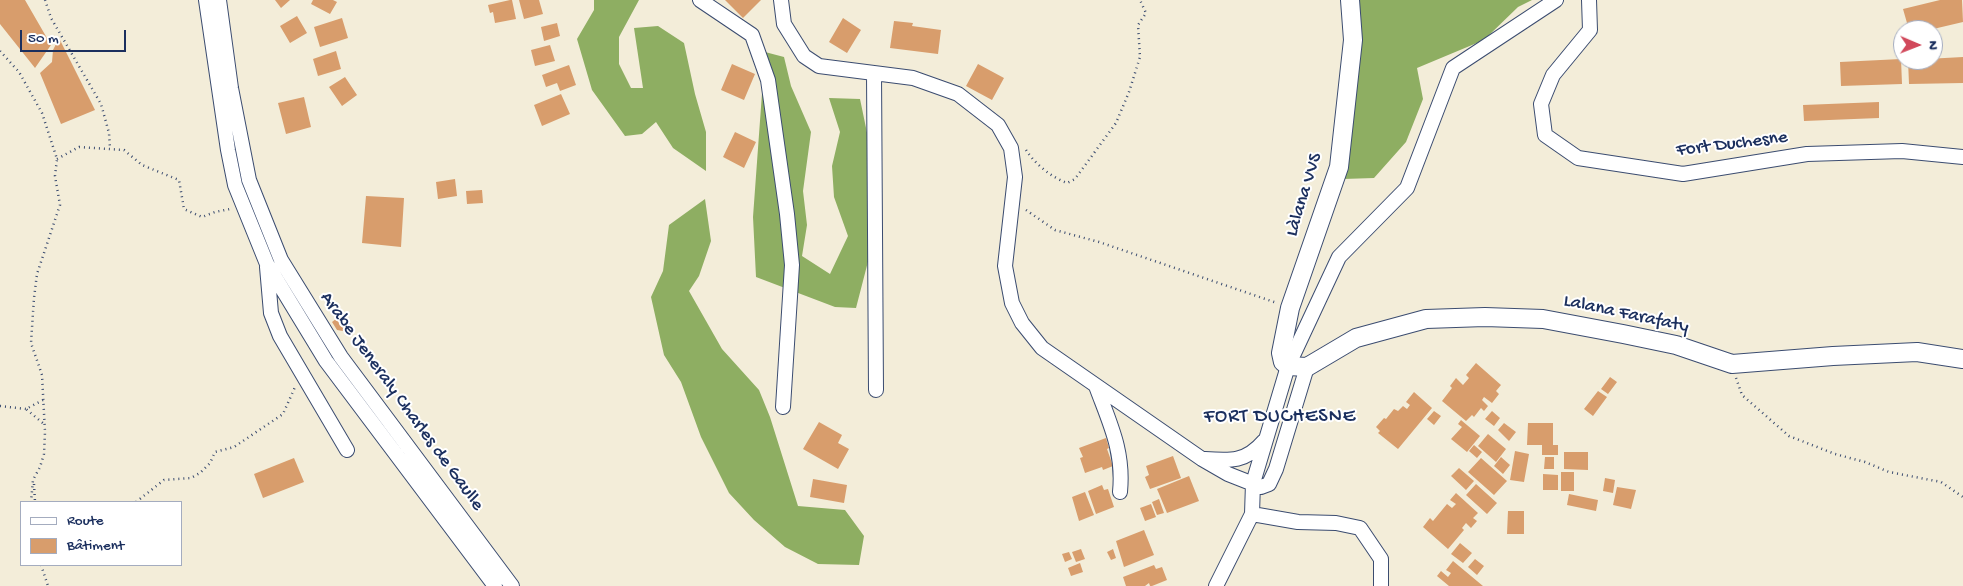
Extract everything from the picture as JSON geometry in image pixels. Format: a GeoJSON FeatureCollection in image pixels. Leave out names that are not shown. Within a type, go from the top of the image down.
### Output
{"type":"FeatureCollection","features":[{"type":"Feature","properties":{"kind":"main road","name":"Làlana VVS"},"geometry":{"type":"LineString","coordinates":[[1288,366],[1283,362],[1281,353],[1290,308],[1339,167],[1353,40],[1350,0]]}},
{"type":"Feature","properties":{"kind":"main road","name":"Lalana Farafaty"},"geometry":{"type":"LineString","coordinates":[[1307,367],[1356,338],[1426,319],[1485,317],[1543,319],[1623,334],[1676,345],[1732,364],[1917,352],[1963,359]]}},
{"type":"Feature","properties":{"kind":"main road"},"geometry":{"type":"LineString","coordinates":[[1288,366],[1307,367]]}},
{"type":"Feature","properties":{"kind":"street","name":"Arabe Jeneraly Charles de Gaulle"},"geometry":{"type":"LineString","coordinates":[[206,0],[235,185],[267,264],[326,361],[495,586]]}},
{"type":"Feature","properties":{"kind":"street","name":"Arabe Jeneraly Charles de Gaulle"},"geometry":{"type":"LineString","coordinates":[[219,0],[231,88],[250,180],[281,260],[341,357],[512,586]]}},
{"type":"Feature","properties":{"kind":"street"},"geometry":{"type":"LineString","coordinates":[[700,0],[752,35],[768,80],[787,214],[792,265],[783,407]]}},
{"type":"Feature","properties":{"kind":"street"},"geometry":{"type":"LineString","coordinates":[[782,0],[784,24],[804,56],[819,66],[913,78],[958,94],[998,126],[1011,148],[1015,177],[1005,266],[1012,303],[1022,322],[1042,348],[1096,386],[1202,459],[1228,474],[1261,487],[1269,484],[1276,469],[1307,367]]}},
{"type":"Feature","properties":{"kind":"street"},"geometry":{"type":"LineString","coordinates":[[1216,586],[1252,514],[1253,483],[1288,366],[1339,257],[1407,188],[1453,68],[1556,0]]}},
{"type":"Feature","properties":{"kind":"street","name":"Fort Duchesne"},"geometry":{"type":"LineString","coordinates":[[1589,0],[1590,30],[1553,75],[1541,104],[1545,135],[1578,158],[1683,174],[1807,154],[1902,151],[1963,157]]}},
{"type":"Feature","properties":{"kind":"street"},"geometry":{"type":"LineString","coordinates":[[874,73],[876,390]]}},
{"type":"Feature","properties":{"kind":"street"},"geometry":{"type":"LineString","coordinates":[[267,264],[271,313],[280,336],[347,450]]}},
{"type":"Feature","properties":{"kind":"street"},"geometry":{"type":"LineString","coordinates":[[1096,386],[1118,443],[1122,472],[1120,492]]}},
{"type":"Feature","properties":{"kind":"street"},"geometry":{"type":"LineString","coordinates":[[1202,459],[1226,460],[1247,456],[1257,450],[1266,439]]}},
{"type":"Feature","properties":{"kind":"street"},"geometry":{"type":"LineString","coordinates":[[1252,514],[1298,522],[1336,523],[1360,528],[1381,559],[1381,586]]}},
{"type":"Feature","properties":{"kind":"path"},"geometry":{"type":"LineString","coordinates":[[44,0],[51,18],[101,104],[109,133],[110,148]]}},
{"type":"Feature","properties":{"kind":"path"},"geometry":{"type":"LineString","coordinates":[[1023,144],[1033,160],[1058,180],[1067,183],[1075,179],[1116,123],[1129,92],[1140,56],[1138,25],[1146,13],[1140,0]]}},
{"type":"Feature","properties":{"kind":"path"},"geometry":{"type":"LineString","coordinates":[[0,51],[19,72],[42,113],[57,158],[55,176],[60,204],[37,274],[31,343],[42,375],[44,424],[44,454],[33,480],[31,501]]}},
{"type":"Feature","properties":{"kind":"path"},"geometry":{"type":"LineString","coordinates":[[57,158],[79,147],[124,150],[142,165],[179,180],[184,209],[202,217],[215,212],[244,207]]}},
{"type":"Feature","properties":{"kind":"path"},"geometry":{"type":"LineString","coordinates":[[1019,205],[1055,230],[1099,242],[1290,308]]}},
{"type":"Feature","properties":{"kind":"path"},"geometry":{"type":"LineString","coordinates":[[1732,364],[1742,395],[1789,436],[1834,454],[1865,462],[1889,472],[1941,482],[1963,497]]}},
{"type":"Feature","properties":{"kind":"path"},"geometry":{"type":"LineString","coordinates":[[137,501],[164,480],[191,478],[200,473],[210,463],[215,452],[234,447],[283,414],[301,372]]}},
{"type":"Feature","properties":{"kind":"path"},"geometry":{"type":"LineString","coordinates":[[26,409],[43,400]]}},
{"type":"Feature","properties":{"kind":"path"},"geometry":{"type":"LineString","coordinates":[[0,406],[26,409],[44,424]]}},
{"type":"Feature","properties":{"kind":"path"},"geometry":{"type":"LineString","coordinates":[[33,480],[35,501]]}},
{"type":"Feature","properties":{"kind":"path"},"geometry":{"type":"LineString","coordinates":[[41,566],[48,586]]}},
{"type":"Feature","properties":{"kind":"green space"},"geometry":{"type":"Polygon","coordinates":[[[594,0],[639,0],[619,37],[619,64],[631,88],[643,88],[634,28],[658,26],[684,43],[695,94],[706,132],[706,171],[673,148],[656,122],[642,134],[625,136],[592,90],[577,39],[594,10],[594,0]]]}},
{"type":"Feature","properties":{"kind":"green space"},"geometry":{"type":"Polygon","coordinates":[[[1356,0],[1532,0],[1518,7],[1484,40],[1417,68],[1423,99],[1406,142],[1374,178],[1343,179],[1356,0]]]}},
{"type":"Feature","properties":{"kind":"green space"},"geometry":{"type":"Polygon","coordinates":[[[765,52],[784,57],[791,86],[811,132],[803,191],[807,225],[802,256],[830,274],[848,236],[834,197],[832,166],[840,132],[829,98],[860,99],[871,152],[867,205],[871,250],[856,308],[835,307],[756,277],[753,217],[765,52]]]}},
{"type":"Feature","properties":{"kind":"green space"},"geometry":{"type":"Polygon","coordinates":[[[705,199],[711,241],[699,276],[689,291],[722,349],[759,390],[770,417],[798,506],[845,510],[864,536],[859,565],[818,564],[785,547],[754,520],[729,493],[701,437],[681,382],[664,355],[651,297],[663,271],[669,225],[705,199]]]}},
{"type":"Feature","properties":{"kind":"building"},"geometry":{"type":"Polygon","coordinates":[[[0,0],[25,0],[51,45],[35,68],[0,24],[0,0]]]}},
{"type":"Feature","properties":{"kind":"building"},"geometry":{"type":"Polygon","coordinates":[[[275,0],[290,0],[281,8],[275,0]]]}},
{"type":"Feature","properties":{"kind":"building"},"geometry":{"type":"Polygon","coordinates":[[[313,0],[333,0],[337,2],[330,14],[311,4],[313,0]]]}},
{"type":"Feature","properties":{"kind":"building"},"geometry":{"type":"Polygon","coordinates":[[[512,0],[516,19],[495,23],[493,12],[490,13],[488,5],[512,0]]]}},
{"type":"Feature","properties":{"kind":"building"},"geometry":{"type":"Polygon","coordinates":[[[519,0],[539,0],[543,14],[524,19],[519,0]]]}},
{"type":"Feature","properties":{"kind":"building"},"geometry":{"type":"Polygon","coordinates":[[[725,0],[761,0],[743,18],[725,0]]]}},
{"type":"Feature","properties":{"kind":"building"},"geometry":{"type":"Polygon","coordinates":[[[1940,0],[1962,0],[1963,22],[1943,27],[1943,20],[1906,20],[1903,9],[1940,0]]]}},
{"type":"Feature","properties":{"kind":"building"},"geometry":{"type":"Polygon","coordinates":[[[297,16],[307,33],[290,43],[280,26],[297,16]]]}},
{"type":"Feature","properties":{"kind":"building"},"geometry":{"type":"Polygon","coordinates":[[[342,18],[348,38],[320,47],[314,27],[342,18]]]}},
{"type":"Feature","properties":{"kind":"building"},"geometry":{"type":"Polygon","coordinates":[[[843,18],[861,30],[847,53],[829,42],[843,18]]]}},
{"type":"Feature","properties":{"kind":"building"},"geometry":{"type":"Polygon","coordinates":[[[894,21],[913,23],[912,26],[941,30],[938,54],[890,48],[894,21]]]}},
{"type":"Feature","properties":{"kind":"building"},"geometry":{"type":"Polygon","coordinates":[[[557,23],[560,36],[544,41],[541,27],[557,23]]]}},
{"type":"Feature","properties":{"kind":"building"},"geometry":{"type":"Polygon","coordinates":[[[59,38],[95,110],[61,124],[40,73],[52,62],[53,50],[59,38]]]}},
{"type":"Feature","properties":{"kind":"building"},"geometry":{"type":"Polygon","coordinates":[[[550,45],[555,61],[535,66],[531,50],[550,45]]]}},
{"type":"Feature","properties":{"kind":"building"},"geometry":{"type":"Polygon","coordinates":[[[336,51],[341,69],[318,76],[313,59],[336,51]]]}},
{"type":"Feature","properties":{"kind":"building"},"geometry":{"type":"Polygon","coordinates":[[[1963,57],[1963,83],[1909,84],[1908,70],[1943,70],[1943,58],[1963,57]]]}},
{"type":"Feature","properties":{"kind":"building"},"geometry":{"type":"Polygon","coordinates":[[[1893,59],[1893,70],[1901,70],[1902,84],[1841,86],[1840,62],[1893,59]]]}},
{"type":"Feature","properties":{"kind":"building"},"geometry":{"type":"Polygon","coordinates":[[[732,64],[755,74],[744,100],[721,90],[732,64]]]}},
{"type":"Feature","properties":{"kind":"building"},"geometry":{"type":"Polygon","coordinates":[[[978,64],[1004,78],[992,100],[966,86],[978,64]]]}},
{"type":"Feature","properties":{"kind":"building"},"geometry":{"type":"Polygon","coordinates":[[[569,65],[576,85],[560,91],[557,83],[546,87],[542,75],[569,65]]]}},
{"type":"Feature","properties":{"kind":"building"},"geometry":{"type":"Polygon","coordinates":[[[345,77],[357,95],[342,106],[329,87],[345,77]]]}},
{"type":"Feature","properties":{"kind":"building"},"geometry":{"type":"Polygon","coordinates":[[[561,94],[570,114],[542,126],[534,105],[561,94]]]}},
{"type":"Feature","properties":{"kind":"building"},"geometry":{"type":"Polygon","coordinates":[[[304,97],[311,127],[286,134],[278,103],[304,97]]]}},
{"type":"Feature","properties":{"kind":"building"},"geometry":{"type":"Polygon","coordinates":[[[1879,102],[1879,118],[1804,121],[1803,105],[1879,102]]]}},
{"type":"Feature","properties":{"kind":"building"},"geometry":{"type":"Polygon","coordinates":[[[735,132],[756,142],[744,168],[723,157],[735,132]]]}},
{"type":"Feature","properties":{"kind":"building"},"geometry":{"type":"Polygon","coordinates":[[[455,179],[457,196],[438,199],[436,182],[455,179]]]}},
{"type":"Feature","properties":{"kind":"building"},"geometry":{"type":"Polygon","coordinates":[[[482,190],[483,203],[467,204],[466,191],[482,190]]]}},
{"type":"Feature","properties":{"kind":"building"},"geometry":{"type":"Polygon","coordinates":[[[366,196],[404,198],[401,247],[362,243],[366,196]]]}},
{"type":"Feature","properties":{"kind":"building"},"geometry":{"type":"Polygon","coordinates":[[[341,315],[346,315],[353,329],[349,332],[337,330],[332,322],[341,315]]]}},
{"type":"Feature","properties":{"kind":"building"},"geometry":{"type":"Polygon","coordinates":[[[1476,363],[1501,385],[1496,391],[1499,394],[1492,403],[1484,397],[1482,400],[1488,406],[1484,411],[1481,408],[1474,417],[1472,415],[1466,421],[1442,401],[1452,388],[1450,386],[1456,378],[1463,385],[1469,378],[1466,375],[1476,363]]]}},
{"type":"Feature","properties":{"kind":"building"},"geometry":{"type":"Polygon","coordinates":[[[1610,377],[1617,382],[1608,394],[1601,389],[1610,377]]]}},
{"type":"Feature","properties":{"kind":"building"},"geometry":{"type":"Polygon","coordinates":[[[1598,391],[1607,397],[1593,416],[1584,409],[1598,391]]]}},
{"type":"Feature","properties":{"kind":"building"},"geometry":{"type":"Polygon","coordinates":[[[1414,392],[1432,408],[1398,449],[1378,433],[1380,431],[1376,427],[1394,409],[1398,411],[1403,406],[1407,409],[1410,405],[1406,402],[1414,392]]]}},
{"type":"Feature","properties":{"kind":"building"},"geometry":{"type":"Polygon","coordinates":[[[1434,411],[1441,416],[1434,425],[1427,419],[1434,411]]]}},
{"type":"Feature","properties":{"kind":"building"},"geometry":{"type":"Polygon","coordinates":[[[1492,411],[1500,418],[1494,426],[1485,419],[1492,411]]]}},
{"type":"Feature","properties":{"kind":"building"},"geometry":{"type":"Polygon","coordinates":[[[1461,420],[1480,436],[1467,452],[1451,439],[1462,427],[1458,424],[1461,420]]]}},
{"type":"Feature","properties":{"kind":"building"},"geometry":{"type":"Polygon","coordinates":[[[819,422],[842,435],[838,443],[849,449],[838,469],[803,449],[819,422]]]}},
{"type":"Feature","properties":{"kind":"building"},"geometry":{"type":"Polygon","coordinates":[[[1504,423],[1516,432],[1509,441],[1498,430],[1504,423]]]}},
{"type":"Feature","properties":{"kind":"building"},"geometry":{"type":"Polygon","coordinates":[[[1528,423],[1553,423],[1553,445],[1558,445],[1558,455],[1542,455],[1542,445],[1527,445],[1528,423]]]}},
{"type":"Feature","properties":{"kind":"building"},"geometry":{"type":"Polygon","coordinates":[[[1488,434],[1506,449],[1496,462],[1478,446],[1488,434]]]}},
{"type":"Feature","properties":{"kind":"building"},"geometry":{"type":"Polygon","coordinates":[[[1106,438],[1109,448],[1107,449],[1113,466],[1103,470],[1102,467],[1085,473],[1080,458],[1083,457],[1079,448],[1106,438]]]}},
{"type":"Feature","properties":{"kind":"building"},"geometry":{"type":"Polygon","coordinates":[[[1474,445],[1482,452],[1477,458],[1469,451],[1474,445]]]}},
{"type":"Feature","properties":{"kind":"building"},"geometry":{"type":"Polygon","coordinates":[[[1515,451],[1529,454],[1524,482],[1510,480],[1515,451]]]}},
{"type":"Feature","properties":{"kind":"building"},"geometry":{"type":"Polygon","coordinates":[[[1564,452],[1588,452],[1588,470],[1564,469],[1564,452]]]}},
{"type":"Feature","properties":{"kind":"building"},"geometry":{"type":"Polygon","coordinates":[[[1173,456],[1181,478],[1150,489],[1145,477],[1149,475],[1146,466],[1173,456]]]}},
{"type":"Feature","properties":{"kind":"building"},"geometry":{"type":"Polygon","coordinates":[[[1501,457],[1510,465],[1503,474],[1494,466],[1501,457]]]}},
{"type":"Feature","properties":{"kind":"building"},"geometry":{"type":"Polygon","coordinates":[[[1545,457],[1554,457],[1554,469],[1544,469],[1545,457]]]}},
{"type":"Feature","properties":{"kind":"building"},"geometry":{"type":"Polygon","coordinates":[[[294,458],[304,482],[263,498],[254,474],[294,458]]]}},
{"type":"Feature","properties":{"kind":"building"},"geometry":{"type":"Polygon","coordinates":[[[1481,458],[1507,481],[1494,495],[1468,472],[1481,458]]]}},
{"type":"Feature","properties":{"kind":"building"},"geometry":{"type":"Polygon","coordinates":[[[1459,468],[1474,481],[1466,490],[1451,476],[1459,468]]]}},
{"type":"Feature","properties":{"kind":"building"},"geometry":{"type":"Polygon","coordinates":[[[1561,472],[1574,472],[1574,491],[1561,491],[1561,472]]]}},
{"type":"Feature","properties":{"kind":"building"},"geometry":{"type":"Polygon","coordinates":[[[1543,474],[1558,475],[1558,490],[1543,490],[1543,474]]]}},
{"type":"Feature","properties":{"kind":"building"},"geometry":{"type":"Polygon","coordinates":[[[1189,476],[1199,501],[1167,513],[1157,489],[1189,476]]]}},
{"type":"Feature","properties":{"kind":"building"},"geometry":{"type":"Polygon","coordinates":[[[1605,478],[1615,480],[1613,493],[1603,491],[1605,478]]]}},
{"type":"Feature","properties":{"kind":"building"},"geometry":{"type":"Polygon","coordinates":[[[813,479],[847,485],[844,503],[810,497],[813,479]]]}},
{"type":"Feature","properties":{"kind":"building"},"geometry":{"type":"Polygon","coordinates":[[[1476,484],[1497,503],[1487,514],[1466,495],[1476,484]]]}},
{"type":"Feature","properties":{"kind":"building"},"geometry":{"type":"Polygon","coordinates":[[[1102,485],[1104,490],[1108,489],[1114,507],[1096,514],[1088,491],[1102,485]]]}},
{"type":"Feature","properties":{"kind":"building"},"geometry":{"type":"Polygon","coordinates":[[[1617,487],[1636,490],[1631,509],[1613,505],[1617,487]]]}},
{"type":"Feature","properties":{"kind":"building"},"geometry":{"type":"Polygon","coordinates":[[[1085,492],[1094,515],[1079,521],[1072,497],[1085,492]]]}},
{"type":"Feature","properties":{"kind":"building"},"geometry":{"type":"Polygon","coordinates":[[[1456,493],[1478,513],[1473,518],[1477,521],[1471,528],[1466,523],[1462,528],[1464,530],[1448,549],[1423,527],[1430,518],[1433,521],[1447,504],[1452,508],[1456,504],[1450,500],[1456,493]]]}},
{"type":"Feature","properties":{"kind":"building"},"geometry":{"type":"Polygon","coordinates":[[[1569,494],[1598,500],[1596,511],[1567,505],[1569,494]]]}},
{"type":"Feature","properties":{"kind":"building"},"geometry":{"type":"Polygon","coordinates":[[[1159,499],[1164,513],[1157,515],[1152,502],[1159,499]]]}},
{"type":"Feature","properties":{"kind":"building"},"geometry":{"type":"Polygon","coordinates":[[[1151,504],[1156,517],[1145,521],[1140,508],[1151,504]]]}},
{"type":"Feature","properties":{"kind":"building"},"geometry":{"type":"Polygon","coordinates":[[[1508,511],[1524,511],[1524,534],[1507,534],[1508,511]]]}},
{"type":"Feature","properties":{"kind":"building"},"geometry":{"type":"Polygon","coordinates":[[[1144,530],[1154,555],[1124,567],[1116,541],[1144,530]]]}},
{"type":"Feature","properties":{"kind":"building"},"geometry":{"type":"Polygon","coordinates":[[[1460,543],[1472,553],[1463,563],[1451,554],[1460,543]]]}},
{"type":"Feature","properties":{"kind":"building"},"geometry":{"type":"Polygon","coordinates":[[[1081,549],[1085,559],[1076,562],[1072,552],[1081,549]]]}},
{"type":"Feature","properties":{"kind":"building"},"geometry":{"type":"Polygon","coordinates":[[[1113,549],[1116,558],[1111,560],[1107,552],[1113,549]]]}},
{"type":"Feature","properties":{"kind":"building"},"geometry":{"type":"Polygon","coordinates":[[[1069,552],[1072,559],[1065,562],[1062,554],[1069,552]]]}},
{"type":"Feature","properties":{"kind":"building"},"geometry":{"type":"Polygon","coordinates":[[[1475,559],[1484,566],[1477,575],[1468,567],[1475,559]]]}},
{"type":"Feature","properties":{"kind":"building"},"geometry":{"type":"Polygon","coordinates":[[[1453,561],[1483,586],[1449,586],[1437,576],[1441,571],[1448,577],[1451,573],[1446,570],[1453,561]]]}},
{"type":"Feature","properties":{"kind":"building"},"geometry":{"type":"Polygon","coordinates":[[[1080,563],[1083,572],[1071,576],[1068,568],[1080,563]]]}},
{"type":"Feature","properties":{"kind":"building"},"geometry":{"type":"Polygon","coordinates":[[[1154,565],[1156,569],[1162,567],[1167,580],[1152,586],[1149,583],[1145,586],[1126,586],[1123,577],[1154,565]]]}},
{"type":"Feature","properties":{"kind":"district","name":"FORT DUCHESNE"},"geometry":{"type":"Point","coordinates":[1280,418]}}]}
